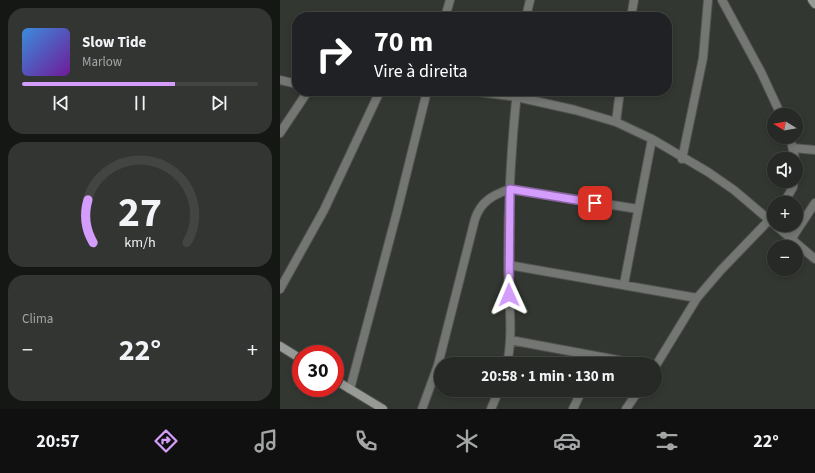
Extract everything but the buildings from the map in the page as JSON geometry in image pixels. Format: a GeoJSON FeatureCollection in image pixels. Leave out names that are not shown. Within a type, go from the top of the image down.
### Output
{"type":"FeatureCollection","features":[{"type":"Feature","properties":{"kind":"street"},"geometry":{"type":"LineString","coordinates":[[446,12],[450,0]]}},
{"type":"Feature","properties":{"kind":"street"},"geometry":{"type":"LineString","coordinates":[[527,12],[530,0]]}},
{"type":"Feature","properties":{"kind":"street"},"geometry":{"type":"LineString","coordinates":[[632,12],[634,0]]}},
{"type":"Feature","properties":{"kind":"street"},"geometry":{"type":"LineString","coordinates":[[682,159],[703,58],[708,0]]}},
{"type":"Feature","properties":{"kind":"street"},"geometry":{"type":"LineString","coordinates":[[722,0],[762,72],[778,108]]}},
{"type":"Feature","properties":{"kind":"street"},"geometry":{"type":"LineString","coordinates":[[812,0],[815,4]]}},
{"type":"Feature","properties":{"kind":"street"},"geometry":{"type":"LineString","coordinates":[[280,80],[292,83]]}},
{"type":"Feature","properties":{"kind":"street"},"geometry":{"type":"LineString","coordinates":[[280,133],[305,96]]}},
{"type":"Feature","properties":{"kind":"street"},"geometry":{"type":"LineString","coordinates":[[280,289],[324,210],[378,96]]}},
{"type":"Feature","properties":{"kind":"street"},"geometry":{"type":"LineString","coordinates":[[350,388],[397,212],[426,96]]}},
{"type":"Feature","properties":{"kind":"street"},"geometry":{"type":"LineString","coordinates":[[508,357],[510,340],[508,265],[510,189],[517,96]]}},
{"type":"Feature","properties":{"kind":"street"},"geometry":{"type":"LineString","coordinates":[[524,96],[616,122],[652,139],[682,159],[708,172],[767,216]]}},
{"type":"Feature","properties":{"kind":"street"},"geometry":{"type":"LineString","coordinates":[[616,122],[619,96]]}},
{"type":"Feature","properties":{"kind":"street"},"geometry":{"type":"LineString","coordinates":[[624,284],[652,139]]}},
{"type":"Feature","properties":{"kind":"street"},"geometry":{"type":"LineString","coordinates":[[792,144],[794,152]]}},
{"type":"Feature","properties":{"kind":"street"},"geometry":{"type":"LineString","coordinates":[[793,148],[815,150]]}},
{"type":"Feature","properties":{"kind":"street"},"geometry":{"type":"LineString","coordinates":[[422,409],[438,365],[478,210],[485,201],[493,195],[510,189],[638,209]]}},
{"type":"Feature","properties":{"kind":"street"},"geometry":{"type":"LineString","coordinates":[[792,238],[815,203]]}},
{"type":"Feature","properties":{"kind":"street"},"geometry":{"type":"LineString","coordinates":[[661,357],[697,298],[721,270],[767,227]]}},
{"type":"Feature","properties":{"kind":"street"},"geometry":{"type":"LineString","coordinates":[[785,232],[815,259]]}},
{"type":"Feature","properties":{"kind":"street"},"geometry":{"type":"LineString","coordinates":[[508,265],[624,284],[697,298]]}},
{"type":"Feature","properties":{"kind":"street"},"geometry":{"type":"LineString","coordinates":[[510,340],[602,357]]}},
{"type":"Feature","properties":{"kind":"street"},"geometry":{"type":"LineString","coordinates":[[280,346],[292,353]]}},
{"type":"Feature","properties":{"kind":"street"},"geometry":{"type":"LineString","coordinates":[[344,385],[379,408]]}},
{"type":"Feature","properties":{"kind":"street"},"geometry":{"type":"LineString","coordinates":[[491,409],[496,397]]}},
{"type":"Feature","properties":{"kind":"street"},"geometry":{"type":"LineString","coordinates":[[573,409],[579,397]]}},
{"type":"Feature","properties":{"kind":"street"},"geometry":{"type":"LineString","coordinates":[[626,409],[634,397]]}},
{"type":"Feature","properties":{"kind":"route"},"geometry":{"type":"LineString","coordinates":[[509,295],[508,265],[510,189],[595,203]]}}]}
